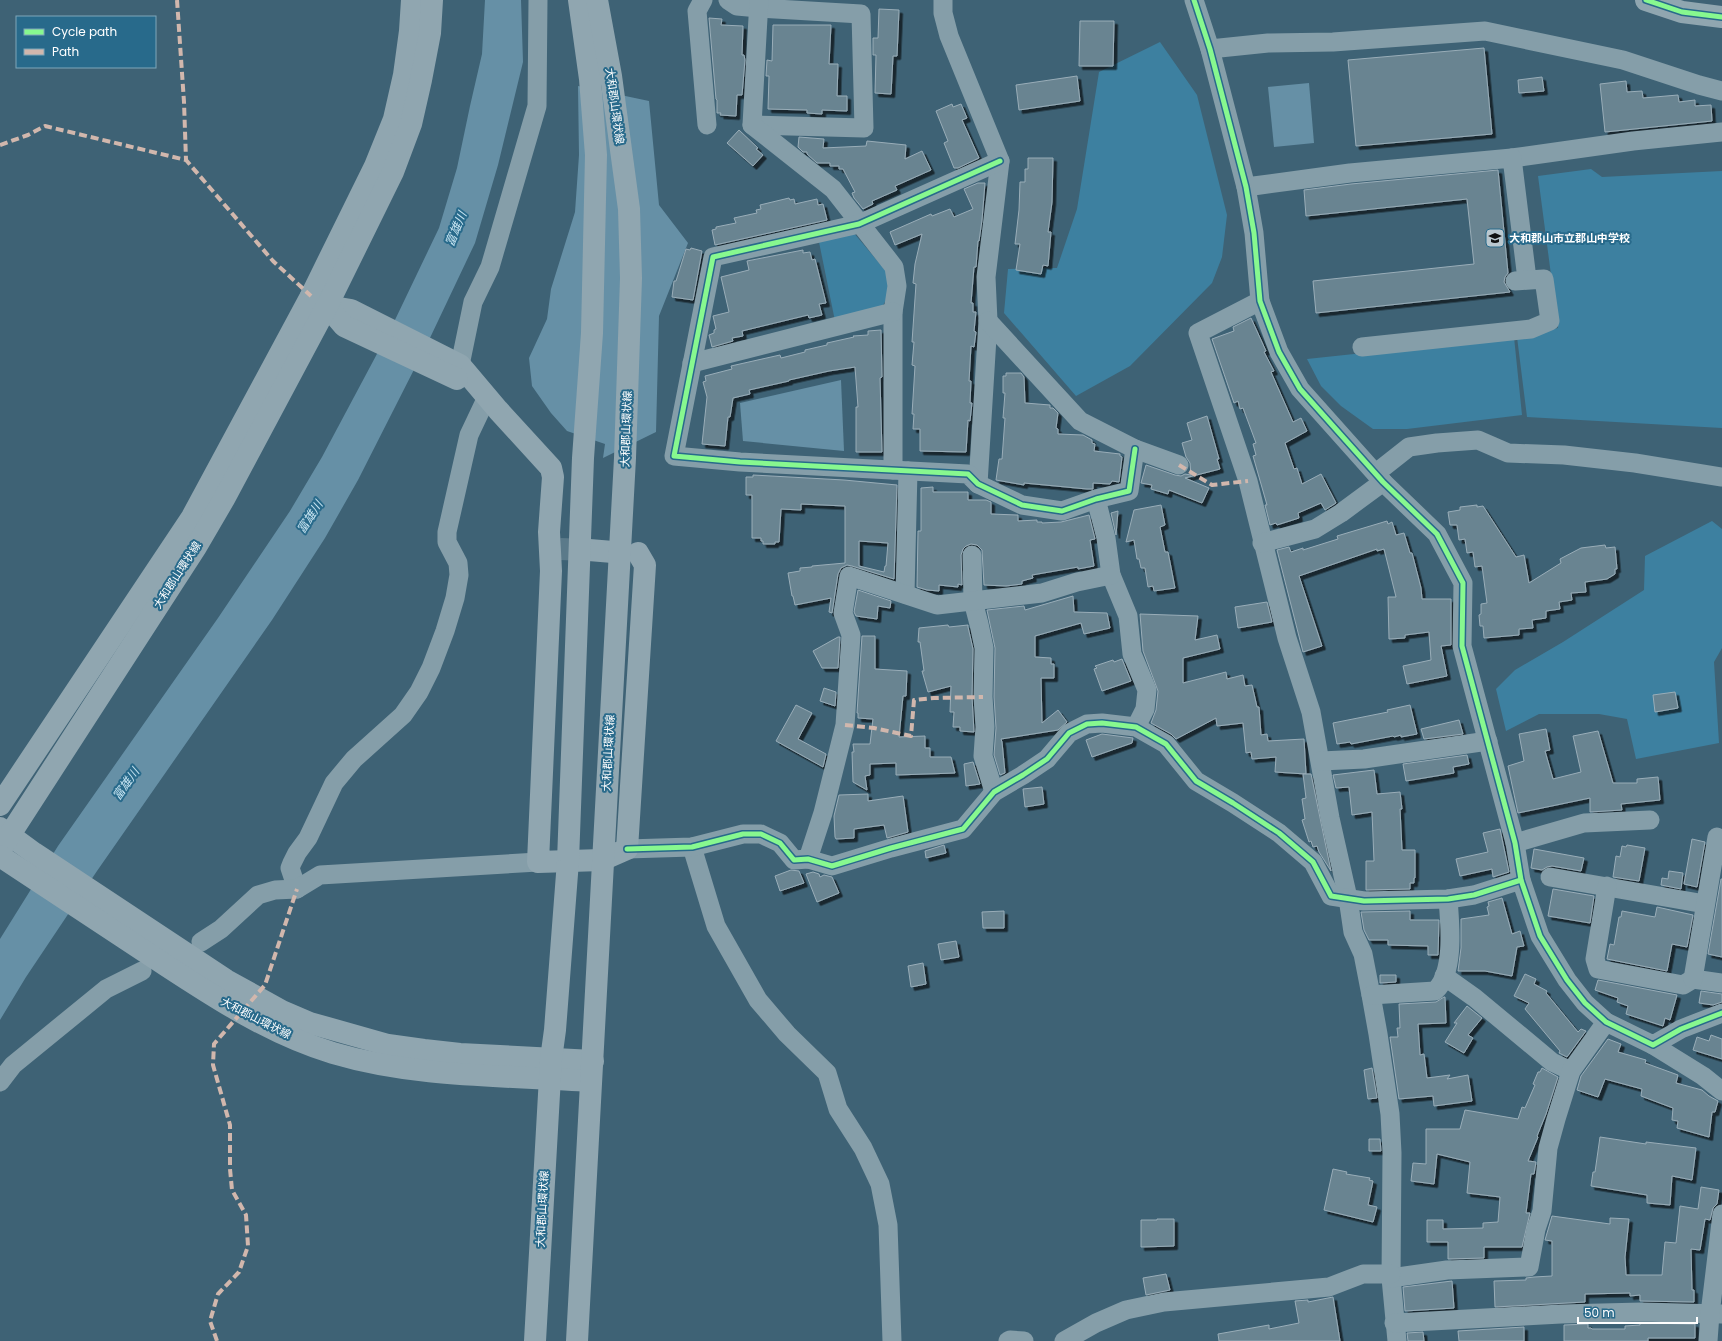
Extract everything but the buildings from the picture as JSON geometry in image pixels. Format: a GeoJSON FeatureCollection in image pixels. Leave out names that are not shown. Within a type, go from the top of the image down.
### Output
{"type":"FeatureCollection","features":[{"type":"Feature","properties":{"kind":"main road","name":"大和郡山環状線"},"geometry":{"type":"LineString","coordinates":[[412,0],[410,31],[404,75],[394,119],[319,301],[224,499],[196,547],[3,838],[34,853],[226,980],[282,1011],[310,1023],[388,1045],[460,1054],[550,1068],[592,1071]]}},
{"type":"Feature","properties":{"kind":"main road","name":"大和郡山環状線"},"geometry":{"type":"LineString","coordinates":[[0,805],[192,517],[319,301],[392,172],[411,124],[422,80],[432,0]]}},
{"type":"Feature","properties":{"kind":"main road","name":"大和郡山環状線"},"geometry":{"type":"LineString","coordinates":[[535,1341],[550,1068],[555,1030],[568,861],[583,458],[592,333],[596,155],[590,78],[579,0]]}},
{"type":"Feature","properties":{"kind":"main road","name":"大和郡山環状線"},"geometry":{"type":"LineString","coordinates":[[577,1341],[625,458],[631,278],[629,209],[612,76],[597,0]]}},
{"type":"Feature","properties":{"kind":"main road"},"geometry":{"type":"LineString","coordinates":[[1646,0],[1682,12],[1722,17]]}},
{"type":"Feature","properties":{"kind":"main road"},"geometry":{"type":"LineString","coordinates":[[319,301],[347,318],[455,370],[484,393],[551,468],[553,477],[549,532],[556,548],[551,571],[538,862],[602,860],[627,849],[645,565],[638,553]]}},
{"type":"Feature","properties":{"kind":"main road"},"geometry":{"type":"LineString","coordinates":[[589,550],[613,552]]}},
{"type":"Feature","properties":{"kind":"main road","name":"大和郡山環状線"},"geometry":{"type":"LineString","coordinates":[[0,856],[212,996],[271,1028],[308,1044],[333,1053],[384,1065],[459,1075],[550,1068]]}},
{"type":"Feature","properties":{"kind":"street"},"geometry":{"type":"LineString","coordinates":[[455,370],[473,302],[490,267],[537,106],[538,0]]}},
{"type":"Feature","properties":{"kind":"street"},"geometry":{"type":"LineString","coordinates":[[703,0],[697,11],[707,125]]}},
{"type":"Feature","properties":{"kind":"street"},"geometry":{"type":"LineString","coordinates":[[728,0],[738,6],[759,4],[861,14],[864,128],[752,125]]}},
{"type":"Feature","properties":{"kind":"street"},"geometry":{"type":"LineString","coordinates":[[943,0],[943,13],[949,36],[1000,161],[986,277],[988,321],[978,484]]}},
{"type":"Feature","properties":{"kind":"street"},"geometry":{"type":"LineString","coordinates":[[1196,1],[1246,186],[1254,233],[1260,301],[1279,352],[1300,389],[1379,477],[1437,534],[1463,583],[1462,646],[1515,842],[1521,880],[1540,936],[1567,980],[1585,1003],[1606,1022],[1653,1045],[1703,1076],[1722,1091]]}},
{"type":"Feature","properties":{"kind":"street"},"geometry":{"type":"LineString","coordinates":[[752,125],[759,4]]}},
{"type":"Feature","properties":{"kind":"street"},"geometry":{"type":"LineString","coordinates":[[1210,49],[1268,43],[1355,41],[1485,31],[1623,60],[1722,91]]}},
{"type":"Feature","properties":{"kind":"street"},"geometry":{"type":"LineString","coordinates":[[752,125],[833,189],[894,267],[897,286],[893,312],[905,594]]}},
{"type":"Feature","properties":{"kind":"street"},"geometry":{"type":"LineString","coordinates":[[1246,186],[1350,172],[1512,158],[1633,141],[1722,132]]}},
{"type":"Feature","properties":{"kind":"street"},"geometry":{"type":"LineString","coordinates":[[1362,347],[1531,329],[1550,321],[1544,279],[1521,280],[1512,158]]}},
{"type":"Feature","properties":{"kind":"street"},"geometry":{"type":"LineString","coordinates":[[1000,161],[859,224],[713,257],[674,456],[740,462],[968,474],[978,484],[1022,505],[1062,511],[1096,499],[1129,491],[1135,449]]}},
{"type":"Feature","properties":{"kind":"street"},"geometry":{"type":"LineString","coordinates":[[1260,301],[1198,333],[1248,481],[1262,543],[1287,638],[1311,712],[1330,818],[1348,898],[1353,932],[1363,954],[1378,1034],[1390,1114],[1392,1153],[1392,1276],[1395,1332],[1561,1314],[1642,1312],[1716,1314]]}},
{"type":"Feature","properties":{"kind":"street"},"geometry":{"type":"LineString","coordinates":[[692,364],[893,312]]}},
{"type":"Feature","properties":{"kind":"street"},"geometry":{"type":"LineString","coordinates":[[988,321],[1080,421],[1135,449],[1179,465]]}},
{"type":"Feature","properties":{"kind":"street"},"geometry":{"type":"LineString","coordinates":[[297,889],[290,868],[297,853],[308,838],[334,782],[354,759],[403,715],[419,692],[443,639],[455,598],[459,575],[458,563],[447,542],[447,532],[469,435],[484,393]]}},
{"type":"Feature","properties":{"kind":"street"},"geometry":{"type":"LineString","coordinates":[[1262,543],[1315,529],[1341,513],[1409,447],[1478,440],[1508,453],[1564,455],[1635,462],[1722,477]]}},
{"type":"Feature","properties":{"kind":"street"},"geometry":{"type":"LineString","coordinates":[[1096,499],[1106,538],[1111,575],[1128,616],[1132,654],[1147,690],[1145,709],[1136,727]]}},
{"type":"Feature","properties":{"kind":"street"},"geometry":{"type":"LineString","coordinates":[[972,555],[972,600],[980,624],[984,648],[983,697],[985,727],[983,756],[994,792]]}},
{"type":"Feature","properties":{"kind":"street"},"geometry":{"type":"LineString","coordinates":[[808,859],[823,813],[845,725],[851,635],[844,613],[849,576],[938,605],[1042,593],[1077,582],[1111,575]]}},
{"type":"Feature","properties":{"kind":"street"},"geometry":{"type":"LineString","coordinates":[[627,849],[692,847],[743,834],[761,834],[780,842],[794,860],[808,859],[832,866],[891,848],[963,829],[994,792],[1023,775],[1046,758],[1069,733],[1087,724],[1102,723],[1136,727],[1166,744],[1196,781],[1233,802],[1279,833],[1313,862],[1331,896],[1364,901],[1448,899],[1474,895],[1521,880]]}},
{"type":"Feature","properties":{"kind":"street"},"geometry":{"type":"LineString","coordinates":[[1321,761],[1364,759],[1488,741]]}},
{"type":"Feature","properties":{"kind":"street"},"geometry":{"type":"LineString","coordinates":[[1515,842],[1584,823],[1650,820]]}},
{"type":"Feature","properties":{"kind":"street"},"geometry":{"type":"LineString","coordinates":[[1693,979],[1717,837]]}},
{"type":"Feature","properties":{"kind":"street"},"geometry":{"type":"LineString","coordinates":[[692,847],[716,926],[758,1000],[787,1034],[827,1073],[838,1108],[863,1148],[880,1184],[888,1225],[892,1341]]}},
{"type":"Feature","properties":{"kind":"street"},"geometry":{"type":"LineString","coordinates":[[201,942],[221,929],[258,896],[275,890],[297,889],[320,876],[538,862]]}},
{"type":"Feature","properties":{"kind":"street"},"geometry":{"type":"LineString","coordinates":[[1550,877],[1705,904]]}},
{"type":"Feature","properties":{"kind":"street"},"geometry":{"type":"LineString","coordinates":[[1607,886],[1595,959],[1598,970],[1683,985],[1693,979],[1722,984]]}},
{"type":"Feature","properties":{"kind":"street"},"geometry":{"type":"LineString","coordinates":[[1371,995],[1435,991],[1442,985],[1450,953],[1448,899]]}},
{"type":"Feature","properties":{"kind":"street"},"geometry":{"type":"LineString","coordinates":[[0,1082],[13,1065],[106,989],[142,971]]}},
{"type":"Feature","properties":{"kind":"street"},"geometry":{"type":"LineString","coordinates":[[1444,976],[1475,998],[1552,1062],[1571,1071]]}},
{"type":"Feature","properties":{"kind":"street"},"geometry":{"type":"LineString","coordinates":[[1653,1045],[1681,1029],[1722,1013]]}},
{"type":"Feature","properties":{"kind":"street"},"geometry":{"type":"LineString","coordinates":[[1064,1341],[1096,1323],[1126,1310],[1164,1302],[1329,1287],[1363,1274],[1392,1276],[1447,1270],[1529,1267],[1536,1229],[1542,1211],[1548,1148],[1571,1071],[1606,1022]]}},
{"type":"Feature","properties":{"kind":"street"},"geometry":{"type":"LineString","coordinates":[[1708,1341],[1716,1314],[1722,1214]]}},
{"type":"Feature","properties":{"kind":"street"},"geometry":{"type":"LineString","coordinates":[[1008,1341],[1024,1341]]}},
{"type":"Feature","properties":{"kind":"shaded area"},"geometry":{"type":"Polygon","coordinates":[[[1160,42],[1197,95],[1227,215],[1222,257],[1212,283],[1130,366],[1076,396],[1004,313],[1008,269],[1057,268],[1077,209],[1099,72],[1160,42]]]}},
{"type":"Feature","properties":{"kind":"shaded area"},"geometry":{"type":"Polygon","coordinates":[[[1591,169],[1602,177],[1722,171],[1722,428],[1527,417],[1517,337],[1558,328],[1538,176],[1591,169]]]}},
{"type":"Feature","properties":{"kind":"shaded area"},"geometry":{"type":"Polygon","coordinates":[[[853,232],[891,277],[889,294],[880,311],[835,321],[819,242],[853,232]]]}},
{"type":"Feature","properties":{"kind":"shaded area"},"geometry":{"type":"Polygon","coordinates":[[[1514,337],[1522,415],[1407,429],[1373,429],[1341,406],[1321,386],[1307,359],[1514,337]]]}},
{"type":"Feature","properties":{"kind":"shaded area"},"geometry":{"type":"Polygon","coordinates":[[[1712,521],[1722,529],[1722,648],[1714,662],[1719,743],[1636,759],[1627,719],[1599,714],[1539,714],[1506,731],[1496,689],[1515,670],[1563,642],[1644,590],[1645,556],[1712,521]]]}},
{"type":"Feature","properties":{"kind":"water","name":"富雄川"},"geometry":{"type":"Polygon","coordinates":[[[485,0],[521,0],[523,62],[498,165],[475,243],[429,340],[358,480],[325,538],[272,620],[97,871],[26,977],[0,1020],[0,939],[58,846],[218,618],[290,511],[322,457],[394,322],[439,228],[457,168],[482,54],[485,0]]]}},
{"type":"Feature","properties":{"kind":"water"},"geometry":{"type":"Polygon","coordinates":[[[1309,83],[1314,143],[1274,147],[1268,87],[1309,83]]]}},
{"type":"Feature","properties":{"kind":"water"},"geometry":{"type":"Polygon","coordinates":[[[578,86],[649,101],[659,205],[688,243],[659,316],[656,432],[603,458],[605,444],[567,431],[551,413],[532,386],[529,358],[547,319],[551,289],[575,212],[579,155],[578,86]]]}},
{"type":"Feature","properties":{"kind":"water"},"geometry":{"type":"Polygon","coordinates":[[[841,380],[844,451],[743,441],[740,403],[841,380]]]}},
{"type":"Feature","properties":{"kind":"tunnel"},"geometry":{"type":"LineString","coordinates":[[560,549],[589,550]]}},
{"type":"Feature","properties":{"kind":"marked path"},"geometry":{"type":"LineString","coordinates":[[177,0],[184,102],[186,160]]}},
{"type":"Feature","properties":{"kind":"marked path"},"geometry":{"type":"LineString","coordinates":[[0,145],[28,135],[45,126],[186,160],[273,261],[311,296]]}},
{"type":"Feature","properties":{"kind":"marked path"},"geometry":{"type":"LineString","coordinates":[[1179,465],[1212,485],[1248,481]]}},
{"type":"Feature","properties":{"kind":"marked path"},"geometry":{"type":"LineString","coordinates":[[845,725],[874,728],[911,736],[914,700],[983,697]]}},
{"type":"Feature","properties":{"kind":"marked path"},"geometry":{"type":"LineString","coordinates":[[217,1341],[210,1321],[218,1294],[239,1272],[248,1246],[246,1215],[232,1190],[230,1169],[230,1125],[213,1065],[214,1044],[265,985],[297,889]]}},
{"type":"Feature","properties":{"kind":"cycle path"},"geometry":{"type":"LineString","coordinates":[[1194,0],[1210,49],[1246,187],[1254,233],[1260,301],[1279,352],[1300,389],[1383,482],[1437,534],[1463,583],[1462,646],[1515,843],[1521,880],[1540,936],[1567,980],[1585,1003],[1606,1022],[1653,1045],[1681,1029],[1722,1013]]}},
{"type":"Feature","properties":{"kind":"cycle path"},"geometry":{"type":"LineString","coordinates":[[1646,0],[1682,12],[1722,17]]}},
{"type":"Feature","properties":{"kind":"cycle path"},"geometry":{"type":"LineString","coordinates":[[1000,161],[859,224],[713,257],[674,456],[740,462],[968,474],[978,484],[1022,505],[1062,511],[1096,499],[1129,491],[1135,449]]}},
{"type":"Feature","properties":{"kind":"cycle path"},"geometry":{"type":"LineString","coordinates":[[627,849],[692,847],[743,834],[761,834],[780,843],[794,860],[808,859],[832,866],[891,848],[963,829],[994,792],[1047,759],[1069,733],[1087,724],[1102,723],[1136,727],[1166,744],[1196,781],[1279,833],[1313,862],[1331,896],[1364,901],[1448,899],[1474,895],[1521,880]]}},
{"type":"Feature","properties":{"kind":"place","name":"大和郡山市立郡山中学校"},"geometry":{"type":"Point","coordinates":[1495,238]}}]}
